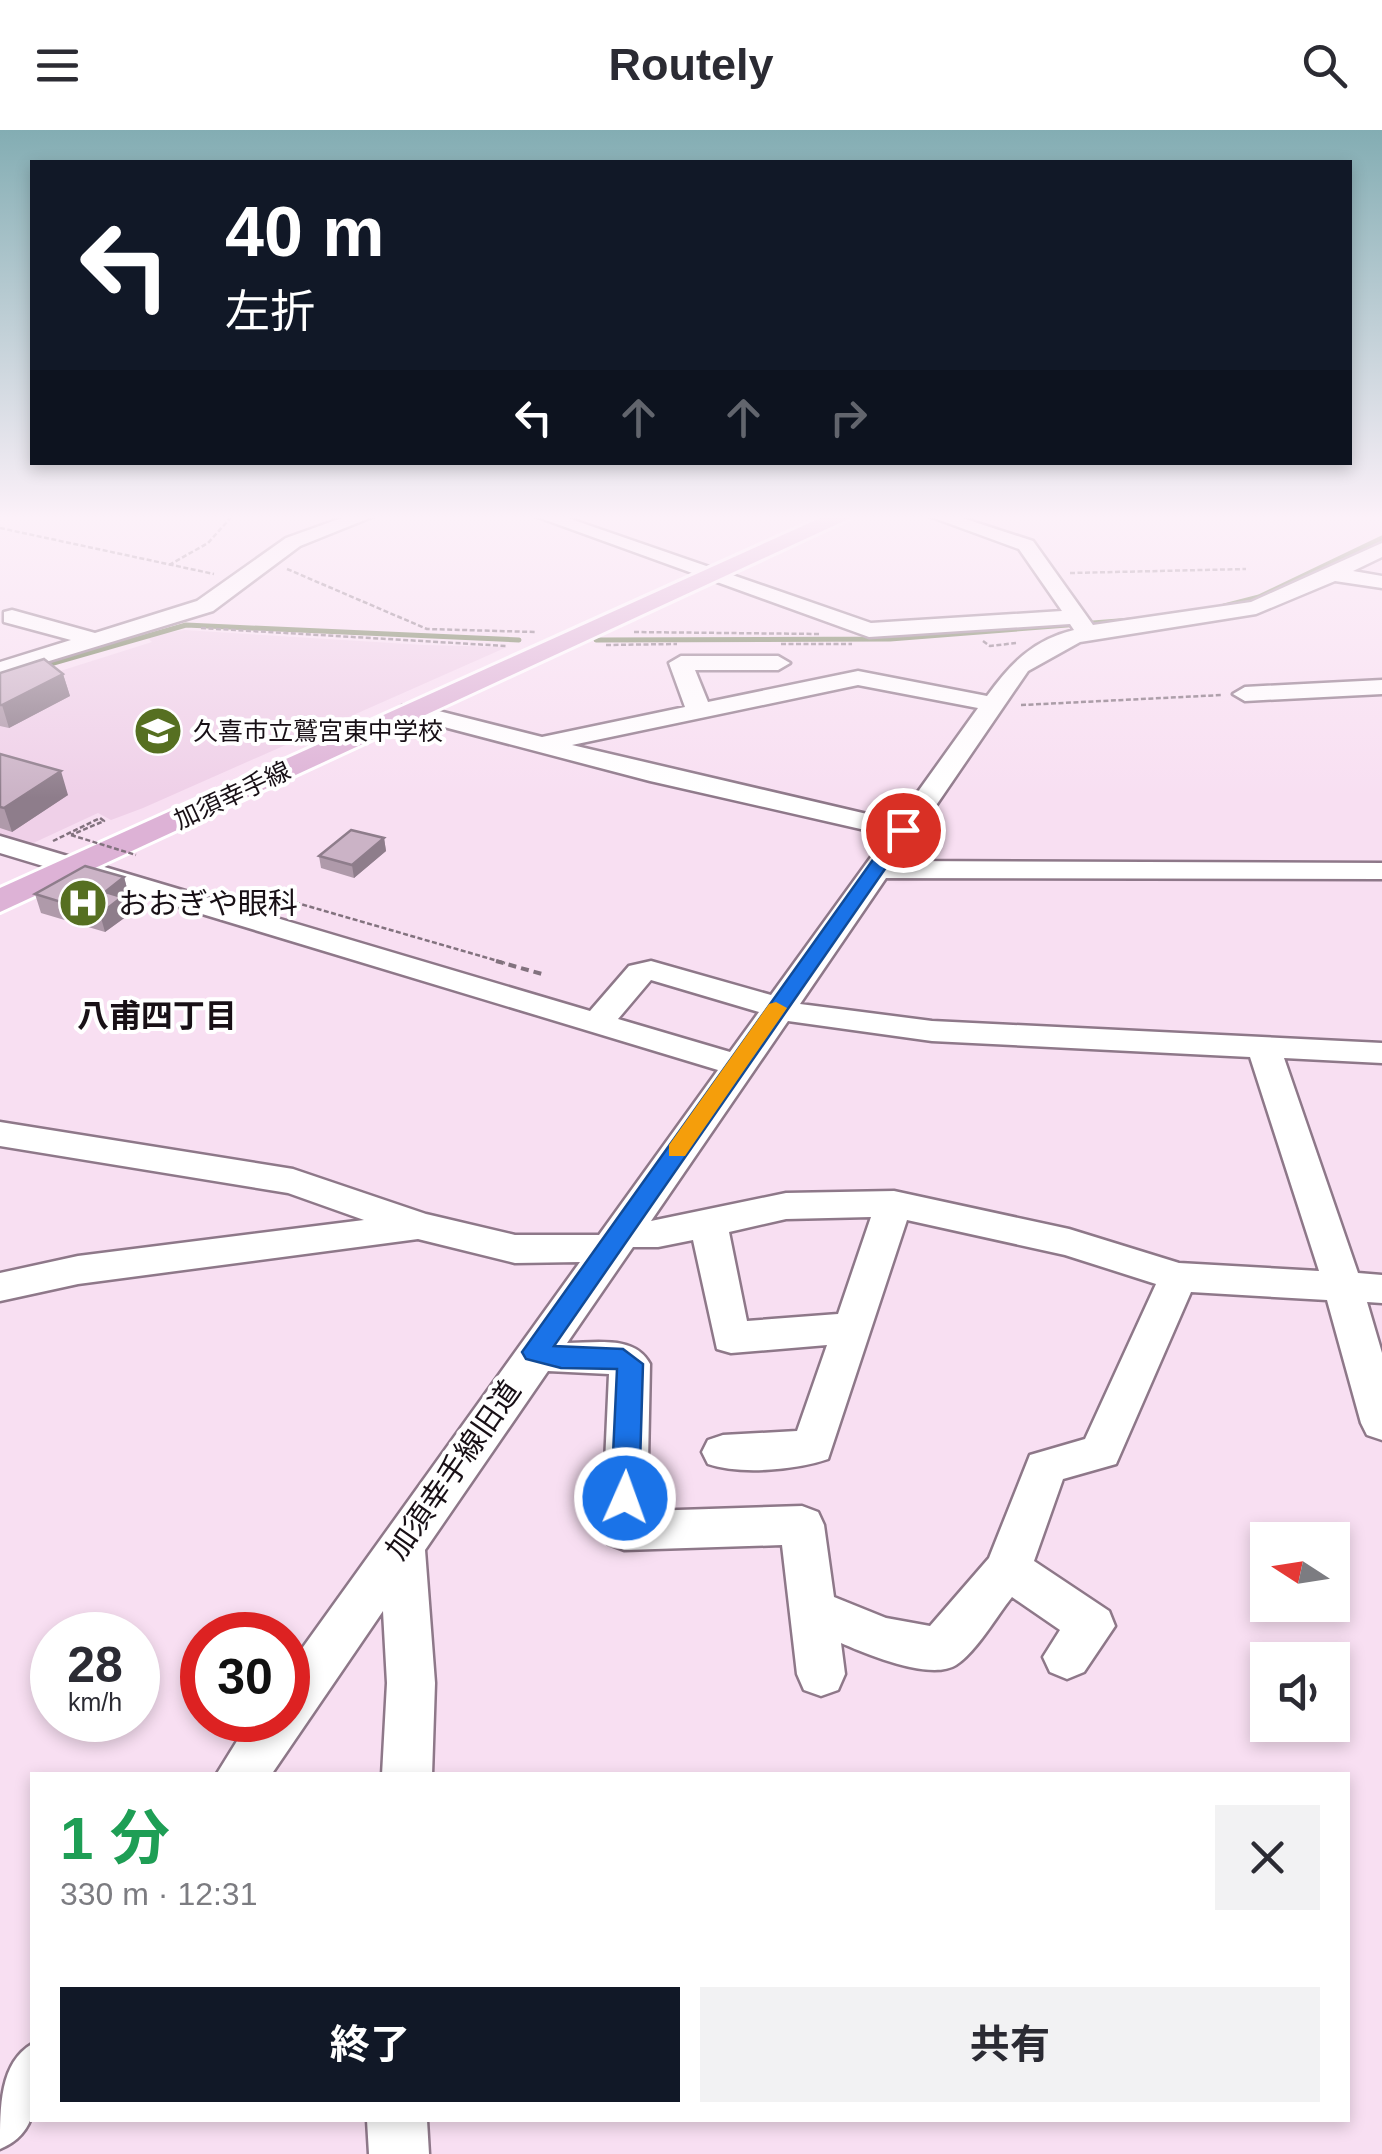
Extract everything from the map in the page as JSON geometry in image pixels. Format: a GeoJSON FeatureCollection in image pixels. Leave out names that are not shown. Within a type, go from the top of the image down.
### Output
{"type":"FeatureCollection","features":[{"type":"Feature","properties":{"kind":"main road","name":"加須幸手線"},"geometry":{"type":"LineString","coordinates":[[0,900],[60,857],[619,609]]}},
{"type":"Feature","properties":{"kind":"main road","name":"加須幸手線"},"geometry":{"type":"LineString","coordinates":[[0,882],[412,711],[633,609]]}},
{"type":"Feature","properties":{"kind":"street"},"geometry":{"type":"LineString","coordinates":[[0,669],[194,609]]}},
{"type":"Feature","properties":{"kind":"street"},"geometry":{"type":"LineString","coordinates":[[795,609],[862,637],[1082,625]]}},
{"type":"Feature","properties":{"kind":"street"},"geometry":{"type":"LineString","coordinates":[[1071,609],[1082,625]]}},
{"type":"Feature","properties":{"kind":"street","name":"加須幸手線旧道"},"geometry":{"type":"LineString","coordinates":[[310,1676],[736,1065],[1028,659],[1082,625],[1229,609]]}},
{"type":"Feature","properties":{"kind":"street"},"geometry":{"type":"LineString","coordinates":[[12,618],[96,640]]}},
{"type":"Feature","properties":{"kind":"street"},"geometry":{"type":"LineString","coordinates":[[700,712],[680,663],[774,654]]}},
{"type":"Feature","properties":{"kind":"street"},"geometry":{"type":"LineString","coordinates":[[545,744],[858,678],[992,704]]}},
{"type":"Feature","properties":{"kind":"street"},"geometry":{"type":"LineString","coordinates":[[1244,694],[1382,686]]}},
{"type":"Feature","properties":{"kind":"street"},"geometry":{"type":"LineString","coordinates":[[412,711],[903,830]]}},
{"type":"Feature","properties":{"kind":"street"},"geometry":{"type":"LineString","coordinates":[[0,844],[60,857],[736,1065]]}},
{"type":"Feature","properties":{"kind":"street"},"geometry":{"type":"LineString","coordinates":[[875,869],[1382,870]]}},
{"type":"Feature","properties":{"kind":"street"},"geometry":{"type":"LineString","coordinates":[[598,1023],[640,973],[651,970],[804,1015],[932,1031],[1382,1054]]}},
{"type":"Feature","properties":{"kind":"street"},"geometry":{"type":"LineString","coordinates":[[1264,1048],[1362,1288],[1382,1423]]}},
{"type":"Feature","properties":{"kind":"street"},"geometry":{"type":"LineString","coordinates":[[0,1134],[292,1181],[419,1226],[514,1249],[615,1241],[786,1206],[894,1204],[1069,1242],[1178,1276],[1362,1288]]}},
{"type":"Feature","properties":{"kind":"street"},"geometry":{"type":"LineString","coordinates":[[723,1452],[813,1447],[894,1204]]}},
{"type":"Feature","properties":{"kind":"street"},"geometry":{"type":"LineString","coordinates":[[708,1222],[731,1338],[854,1328]]}},
{"type":"Feature","properties":{"kind":"street"},"geometry":{"type":"LineString","coordinates":[[0,1287],[78,1270],[419,1226]]}},
{"type":"Feature","properties":{"kind":"street"},"geometry":{"type":"LineString","coordinates":[[812,1609],[884,1639],[940,1649],[1008,1569],[1045,1468],[1056,1459],[1089,1458],[1101,1452],[1178,1276]]}},
{"type":"Feature","properties":{"kind":"street"},"geometry":{"type":"LineString","coordinates":[[536,1352],[561,1358],[623,1359],[630,1364],[624,1531],[802,1525],[821,1674]]}},
{"type":"Feature","properties":{"kind":"street"},"geometry":{"type":"LineString","coordinates":[[402,1544],[412,1683],[407,1772]]}},
{"type":"Feature","properties":{"kind":"street"},"geometry":{"type":"LineString","coordinates":[[1008,1569],[1092,1626],[1067,1657]]}},
{"type":"Feature","properties":{"kind":"street"},"geometry":{"type":"LineString","coordinates":[[242,1772],[263,1742]]}},
{"type":"Feature","properties":{"kind":"street"},"geometry":{"type":"LineString","coordinates":[[0,2119],[30,2075]]}},
{"type":"Feature","properties":{"kind":"street"},"geometry":{"type":"LineString","coordinates":[[398,2122],[398,2154]]}},
{"type":"Feature","properties":{"kind":"path"},"geometry":{"type":"LineString","coordinates":[[381,609],[427,629],[556,636]]}},
{"type":"Feature","properties":{"kind":"path"},"geometry":{"type":"LineString","coordinates":[[186,628],[516,646]]}},
{"type":"Feature","properties":{"kind":"path"},"geometry":{"type":"LineString","coordinates":[[596,628],[614,632],[862,637]]}},
{"type":"Feature","properties":{"kind":"path"},"geometry":{"type":"LineString","coordinates":[[980,636],[987,646],[996,646]]}},
{"type":"Feature","properties":{"kind":"path"},"geometry":{"type":"LineString","coordinates":[[774,654],[862,637]]}},
{"type":"Feature","properties":{"kind":"path"},"geometry":{"type":"LineString","coordinates":[[626,644],[680,644]]}},
{"type":"Feature","properties":{"kind":"path"},"geometry":{"type":"LineString","coordinates":[[992,704],[1244,694]]}},
{"type":"Feature","properties":{"kind":"path"},"geometry":{"type":"LineString","coordinates":[[60,857],[70,831],[100,818],[104,821],[68,837],[136,854]]}},
{"type":"Feature","properties":{"kind":"path"},"geometry":{"type":"LineString","coordinates":[[259,892],[542,974]]}},
{"type":"Feature","properties":{"kind":"shaded area","name":"久喜市立鷲宮東中学校"},"geometry":{"type":"Polygon","coordinates":[[[184,630],[507,647],[111,820],[98,813],[29,845],[0,836],[0,690],[152,642],[148,638],[159,634],[184,630]]]}},
{"type":"Feature","properties":{"kind":"building"},"geometry":{"type":"Polygon","coordinates":[[[44,659],[63,674],[0,705],[0,673],[44,659]]]}},
{"type":"Feature","properties":{"kind":"building"},"geometry":{"type":"Polygon","coordinates":[[[0,754],[61,771],[0,807],[0,754]]]}},
{"type":"Feature","properties":{"kind":"building"},"geometry":{"type":"Polygon","coordinates":[[[351,830],[384,838],[352,865],[319,856],[351,830]]]}},
{"type":"Feature","properties":{"kind":"building"},"geometry":{"type":"Polygon","coordinates":[[[85,866],[124,877],[105,892],[122,897],[100,914],[35,894],[85,866]]]}},
{"type":"Feature","properties":{"kind":"waterway"},"geometry":{"type":"LineString","coordinates":[[596,640],[890,639],[1131,620]]}},
{"type":"Feature","properties":{"kind":"waterway"},"geometry":{"type":"LineString","coordinates":[[43,666],[186,625],[519,640]]}},
{"type":"Feature","properties":{"kind":"slow traffic"},"geometry":{"type":"LineString","coordinates":[[677,1151],[776,1008]]}},
{"type":"Feature","properties":{"kind":"place","name":"久喜市立鷲宮東中学校"},"geometry":{"type":"Point","coordinates":[158,731]}},
{"type":"Feature","properties":{"kind":"place","name":"おおぎや眼科"},"geometry":{"type":"Point","coordinates":[83,903]}},
{"type":"Feature","properties":{"kind":"district","name":"八甫四丁目"},"geometry":{"type":"Point","coordinates":[157,1016]}},
{"type":"Feature","properties":{"kind":"route"},"geometry":{"type":"LineString","coordinates":[[625,1498],[630,1364],[623,1359],[561,1358],[536,1352],[903,830]]}}]}
